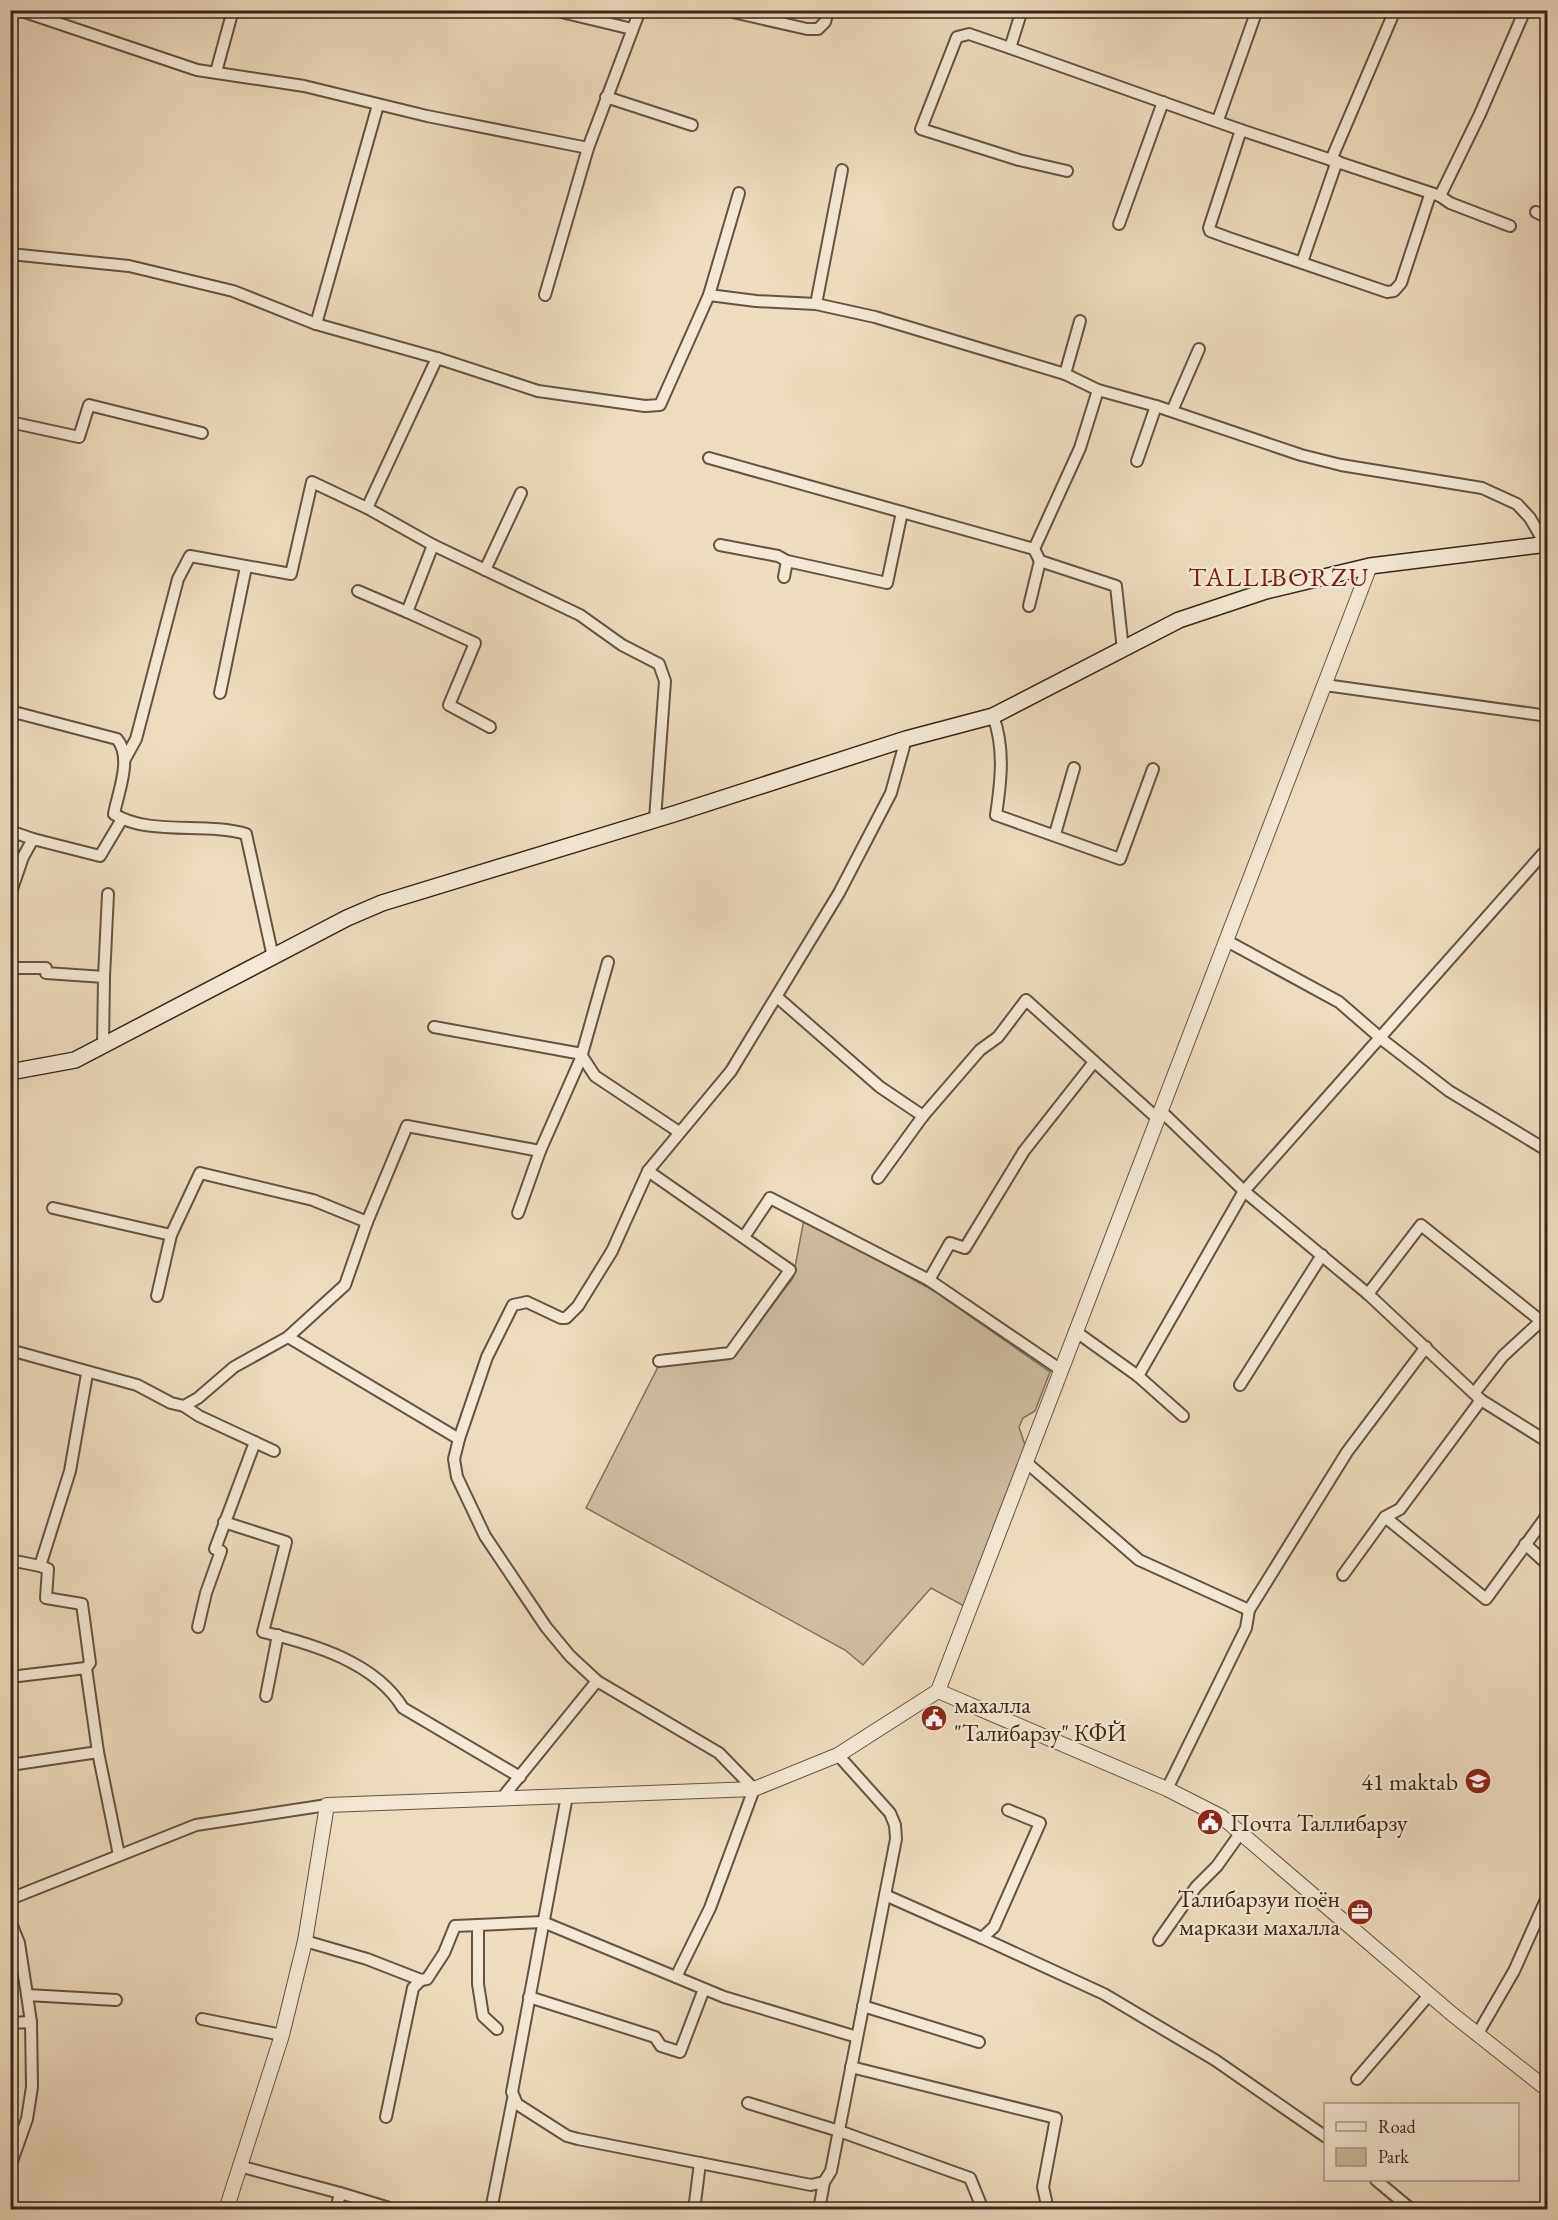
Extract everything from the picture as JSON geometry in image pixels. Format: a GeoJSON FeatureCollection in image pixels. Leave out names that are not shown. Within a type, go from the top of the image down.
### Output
{"type":"FeatureCollection","features":[{"type":"Feature","properties":{"kind":"main road"},"geometry":{"type":"LineString","coordinates":[[10,1072],[75,1060],[347,918],[382,903],[906,739],[993,716],[1190,617],[1266,591],[1370,566],[1546,544]]}},
{"type":"Feature","properties":{"kind":"street"},"geometry":{"type":"LineString","coordinates":[[19,10],[178,64],[304,86],[378,105],[588,148]]}},
{"type":"Feature","properties":{"kind":"street"},"geometry":{"type":"LineString","coordinates":[[216,72],[233,10]]}},
{"type":"Feature","properties":{"kind":"street"},"geometry":{"type":"LineString","coordinates":[[554,10],[632,30]]}},
{"type":"Feature","properties":{"kind":"street"},"geometry":{"type":"LineString","coordinates":[[545,295],[588,148],[640,10]]}},
{"type":"Feature","properties":{"kind":"street"},"geometry":{"type":"LineString","coordinates":[[724,10],[807,28],[818,28],[825,22],[828,10]]}},
{"type":"Feature","properties":{"kind":"street"},"geometry":{"type":"LineString","coordinates":[[1010,48],[1022,10]]}},
{"type":"Feature","properties":{"kind":"street"},"geometry":{"type":"LineString","coordinates":[[1302,262],[1334,161],[1395,10]]}},
{"type":"Feature","properties":{"kind":"street"},"geometry":{"type":"LineString","coordinates":[[1241,130],[1209,228],[1221,235],[1387,291],[1396,290],[1435,195],[1480,114],[1525,10]]}},
{"type":"Feature","properties":{"kind":"street"},"geometry":{"type":"LineString","coordinates":[[1218,120],[1254,11]]}},
{"type":"Feature","properties":{"kind":"street"},"geometry":{"type":"LineString","coordinates":[[1067,171],[1019,160],[921,129],[957,37],[969,34],[1010,48],[1241,130],[1435,195],[1510,226]]}},
{"type":"Feature","properties":{"kind":"street"},"geometry":{"type":"LineString","coordinates":[[606,97],[692,125]]}},
{"type":"Feature","properties":{"kind":"street"},"geometry":{"type":"LineString","coordinates":[[1119,224],[1163,102]]}},
{"type":"Feature","properties":{"kind":"street"},"geometry":{"type":"LineString","coordinates":[[316,324],[378,105]]}},
{"type":"Feature","properties":{"kind":"street"},"geometry":{"type":"LineString","coordinates":[[816,304],[842,170]]}},
{"type":"Feature","properties":{"kind":"street"},"geometry":{"type":"LineString","coordinates":[[10,254],[129,266],[233,291],[316,324],[437,358],[538,391],[645,406],[660,405],[709,295],[739,194]]}},
{"type":"Feature","properties":{"kind":"street"},"geometry":{"type":"LineString","coordinates":[[1536,212],[1548,219]]}},
{"type":"Feature","properties":{"kind":"street"},"geometry":{"type":"LineString","coordinates":[[709,295],[756,301],[816,304],[926,331],[1065,374],[1098,390],[1172,411],[1301,455],[1341,465],[1482,488],[1517,504],[1530,518],[1546,544]]}},
{"type":"Feature","properties":{"kind":"street"},"geometry":{"type":"LineString","coordinates":[[1065,374],[1080,321]]}},
{"type":"Feature","properties":{"kind":"street"},"geometry":{"type":"LineString","coordinates":[[1172,411],[1199,350]]}},
{"type":"Feature","properties":{"kind":"street"},"geometry":{"type":"LineString","coordinates":[[367,508],[437,358]]}},
{"type":"Feature","properties":{"kind":"street"},"geometry":{"type":"LineString","coordinates":[[1034,549],[1080,448],[1098,390]]}},
{"type":"Feature","properties":{"kind":"street"},"geometry":{"type":"LineString","coordinates":[[10,422],[79,437],[89,405],[202,433]]}},
{"type":"Feature","properties":{"kind":"street"},"geometry":{"type":"LineString","coordinates":[[1137,461],[1156,406]]}},
{"type":"Feature","properties":{"kind":"street"},"geometry":{"type":"LineString","coordinates":[[709,458],[1034,549],[1040,561],[1029,606]]}},
{"type":"Feature","properties":{"kind":"street"},"geometry":{"type":"LineString","coordinates":[[125,759],[136,739],[177,579],[190,556],[291,574],[312,482],[367,508],[433,545],[580,615],[622,645],[653,660],[663,670],[665,681],[656,819]]}},
{"type":"Feature","properties":{"kind":"street"},"geometry":{"type":"LineString","coordinates":[[485,570],[520,493]]}},
{"type":"Feature","properties":{"kind":"street"},"geometry":{"type":"LineString","coordinates":[[720,545],[778,556],[787,561],[887,583],[902,512]]}},
{"type":"Feature","properties":{"kind":"street"},"geometry":{"type":"LineString","coordinates":[[407,612],[433,545]]}},
{"type":"Feature","properties":{"kind":"street"},"geometry":{"type":"LineString","coordinates":[[784,578],[787,561]]}},
{"type":"Feature","properties":{"kind":"street"},"geometry":{"type":"LineString","coordinates":[[1040,561],[1116,586],[1123,650]]}},
{"type":"Feature","properties":{"kind":"street"},"geometry":{"type":"LineString","coordinates":[[10,1899],[196,1825],[327,1805],[754,1789],[838,1755],[938,1691],[1370,566]]}},
{"type":"Feature","properties":{"kind":"street"},"geometry":{"type":"LineString","coordinates":[[220,693],[246,567]]}},
{"type":"Feature","properties":{"kind":"street"},"geometry":{"type":"LineString","coordinates":[[358,591],[475,644],[449,705],[490,727]]}},
{"type":"Feature","properties":{"kind":"street"},"geometry":{"type":"LineString","coordinates":[[1324,685],[1548,716]]}},
{"type":"Feature","properties":{"kind":"street"},"geometry":{"type":"LineString","coordinates":[[10,711],[117,739],[124,747],[125,759],[114,814],[122,819],[144,824],[230,829],[246,834],[273,957]]}},
{"type":"Feature","properties":{"kind":"street"},"geometry":{"type":"LineString","coordinates":[[993,716],[1000,735],[1001,767],[996,815],[1055,834],[1120,860],[1153,769]]}},
{"type":"Feature","properties":{"kind":"street"},"geometry":{"type":"LineString","coordinates":[[754,1789],[719,1753],[597,1680],[570,1656],[546,1627],[485,1536],[457,1477],[454,1459],[483,1366],[513,1305],[527,1302],[561,1318],[571,1314],[612,1251],[648,1171],[731,1071],[838,893],[891,793],[906,739]]}},
{"type":"Feature","properties":{"kind":"street"},"geometry":{"type":"LineString","coordinates":[[1055,834],[1074,768]]}},
{"type":"Feature","properties":{"kind":"street"},"geometry":{"type":"LineString","coordinates":[[10,831],[33,839],[100,855],[122,819]]}},
{"type":"Feature","properties":{"kind":"street"},"geometry":{"type":"LineString","coordinates":[[10,895],[23,857],[33,839]]}},
{"type":"Feature","properties":{"kind":"street"},"geometry":{"type":"LineString","coordinates":[[1138,1376],[1244,1191],[1378,1036],[1548,848]]}},
{"type":"Feature","properties":{"kind":"street"},"geometry":{"type":"LineString","coordinates":[[103,1045],[108,894]]}},
{"type":"Feature","properties":{"kind":"street"},"geometry":{"type":"LineString","coordinates":[[1227,941],[1339,1002],[1378,1036],[1449,1091],[1548,1151]]}},
{"type":"Feature","properties":{"kind":"street"},"geometry":{"type":"LineString","coordinates":[[518,1213],[540,1151],[582,1055],[608,962]]}},
{"type":"Feature","properties":{"kind":"street"},"geometry":{"type":"LineString","coordinates":[[10,968],[46,968],[46,973],[104,978]]}},
{"type":"Feature","properties":{"kind":"street"},"geometry":{"type":"LineString","coordinates":[[777,997],[847,1055],[880,1086],[923,1116]]}},
{"type":"Feature","properties":{"kind":"street"},"geometry":{"type":"LineString","coordinates":[[878,1178],[923,1116],[980,1050],[998,1037],[1026,1000],[1094,1062],[1160,1115],[1244,1191],[1368,1294],[1478,1396],[1548,1442]]}},
{"type":"Feature","properties":{"kind":"street"},"geometry":{"type":"LineString","coordinates":[[434,1027],[582,1055],[596,1076],[679,1132]]}},
{"type":"Feature","properties":{"kind":"street"},"geometry":{"type":"LineString","coordinates":[[929,1280],[950,1243],[965,1248],[1024,1152],[1094,1062]]}},
{"type":"Feature","properties":{"kind":"street"},"geometry":{"type":"LineString","coordinates":[[184,1406],[198,1398],[234,1366],[288,1336],[345,1285],[367,1222],[407,1126],[540,1151]]}},
{"type":"Feature","properties":{"kind":"street"},"geometry":{"type":"LineString","coordinates":[[648,1171],[790,1270],[730,1353],[659,1361]]}},
{"type":"Feature","properties":{"kind":"street"},"geometry":{"type":"LineString","coordinates":[[158,1296],[171,1235],[200,1173],[313,1200],[367,1222]]}},
{"type":"Feature","properties":{"kind":"street"},"geometry":{"type":"LineString","coordinates":[[744,1237],[770,1198],[929,1280],[1061,1370]]}},
{"type":"Feature","properties":{"kind":"street"},"geometry":{"type":"LineString","coordinates":[[53,1208],[171,1235]]}},
{"type":"Feature","properties":{"kind":"street"},"geometry":{"type":"LineString","coordinates":[[1343,1575],[1385,1517],[1400,1509],[1503,1356],[1544,1320],[1421,1225],[1368,1294]]}},
{"type":"Feature","properties":{"kind":"street"},"geometry":{"type":"LineString","coordinates":[[1240,1385],[1322,1255]]}},
{"type":"Feature","properties":{"kind":"street"},"geometry":{"type":"LineString","coordinates":[[1075,1331],[1138,1376],[1183,1416]]}},
{"type":"Feature","properties":{"kind":"street"},"geometry":{"type":"LineString","coordinates":[[288,1336],[459,1439]]}},
{"type":"Feature","properties":{"kind":"street"},"geometry":{"type":"LineString","coordinates":[[1167,1789],[1246,1628],[1249,1610],[1347,1452],[1426,1347]]}},
{"type":"Feature","properties":{"kind":"street"},"geometry":{"type":"LineString","coordinates":[[10,1350],[87,1374],[97,1373],[137,1385],[274,1451]]}},
{"type":"Feature","properties":{"kind":"street"},"geometry":{"type":"LineString","coordinates":[[40,1566],[70,1471],[87,1374]]}},
{"type":"Feature","properties":{"kind":"street"},"geometry":{"type":"LineString","coordinates":[[198,1628],[206,1593],[221,1551],[215,1549],[255,1442]]}},
{"type":"Feature","properties":{"kind":"street"},"geometry":{"type":"LineString","coordinates":[[1027,1463],[1138,1560],[1249,1610]]}},
{"type":"Feature","properties":{"kind":"street"},"geometry":{"type":"LineString","coordinates":[[1385,1517],[1485,1599],[1548,1514]]}},
{"type":"Feature","properties":{"kind":"street"},"geometry":{"type":"LineString","coordinates":[[224,1522],[286,1542],[263,1632],[315,1645],[367,1672],[392,1690],[404,1708],[520,1777]]}},
{"type":"Feature","properties":{"kind":"street"},"geometry":{"type":"LineString","coordinates":[[1525,1544],[1548,1565]]}},
{"type":"Feature","properties":{"kind":"street"},"geometry":{"type":"LineString","coordinates":[[10,1560],[48,1569],[46,1598],[82,1604],[90,1663],[86,1668],[10,1677]]}},
{"type":"Feature","properties":{"kind":"street"},"geometry":{"type":"LineString","coordinates":[[266,1696],[278,1635]]}},
{"type":"Feature","properties":{"kind":"street"},"geometry":{"type":"LineString","coordinates":[[86,1668],[98,1752],[119,1855]]}},
{"type":"Feature","properties":{"kind":"street"},"geometry":{"type":"LineString","coordinates":[[502,1798],[597,1680]]}},
{"type":"Feature","properties":{"kind":"street"},"geometry":{"type":"LineString","coordinates":[[938,1691],[1167,1789],[1222,1817],[1239,1835],[1429,1995],[1548,2090]]}},
{"type":"Feature","properties":{"kind":"street"},"geometry":{"type":"LineString","coordinates":[[10,1765],[98,1752]]}},
{"type":"Feature","properties":{"kind":"street"},"geometry":{"type":"LineString","coordinates":[[819,2210],[824,2182],[831,2171],[896,1839],[895,1825],[890,1813],[838,1755]]}},
{"type":"Feature","properties":{"kind":"street"},"geometry":{"type":"LineString","coordinates":[[676,1977],[710,1908],[754,1789]]}},
{"type":"Feature","properties":{"kind":"street"},"geometry":{"type":"LineString","coordinates":[[491,2210],[567,1796]]}},
{"type":"Feature","properties":{"kind":"street"},"geometry":{"type":"LineString","coordinates":[[226,2210],[282,2035],[305,1941],[327,1805]]}},
{"type":"Feature","properties":{"kind":"street"},"geometry":{"type":"LineString","coordinates":[[982,1938],[994,1927],[1040,1823],[1008,1810]]}},
{"type":"Feature","properties":{"kind":"street"},"geometry":{"type":"LineString","coordinates":[[1159,1940],[1196,1887],[1217,1866],[1239,1835]]}},
{"type":"Feature","properties":{"kind":"street"},"geometry":{"type":"LineString","coordinates":[[885,1894],[1104,1994],[1215,2060],[1324,2136]]}},
{"type":"Feature","properties":{"kind":"street"},"geometry":{"type":"LineString","coordinates":[[1477,2035],[1514,1971],[1548,1895]]}},
{"type":"Feature","properties":{"kind":"street"},"geometry":{"type":"LineString","coordinates":[[10,1921],[20,1943],[31,2022],[32,2087],[27,2119],[10,2167]]}},
{"type":"Feature","properties":{"kind":"street"},"geometry":{"type":"LineString","coordinates":[[305,1941],[367,1959],[421,1980],[427,1979],[444,1953],[455,1926],[543,1922],[704,1989],[857,2037]]}},
{"type":"Feature","properties":{"kind":"street"},"geometry":{"type":"LineString","coordinates":[[478,1925],[478,1984],[483,2016],[497,2029]]}},
{"type":"Feature","properties":{"kind":"street"},"geometry":{"type":"LineString","coordinates":[[386,2117],[413,1989],[421,1980]]}},
{"type":"Feature","properties":{"kind":"street"},"geometry":{"type":"LineString","coordinates":[[529,1997],[655,2037],[661,2046],[680,2052],[704,1989]]}},
{"type":"Feature","properties":{"kind":"street"},"geometry":{"type":"LineString","coordinates":[[27,1995],[116,2000]]}},
{"type":"Feature","properties":{"kind":"street"},"geometry":{"type":"LineString","coordinates":[[1357,2079],[1429,1995]]}},
{"type":"Feature","properties":{"kind":"street"},"geometry":{"type":"LineString","coordinates":[[863,2006],[979,2042]]}},
{"type":"Feature","properties":{"kind":"street"},"geometry":{"type":"LineString","coordinates":[[202,2019],[282,2035]]}},
{"type":"Feature","properties":{"kind":"street"},"geometry":{"type":"LineString","coordinates":[[10,2023],[31,2022]]}},
{"type":"Feature","properties":{"kind":"street"},"geometry":{"type":"LineString","coordinates":[[851,2067],[1056,2118],[1043,2187],[1048,2210]]}},
{"type":"Feature","properties":{"kind":"street"},"geometry":{"type":"LineString","coordinates":[[513,2098],[517,2104],[567,2136],[812,2185],[824,2182]]}},
{"type":"Feature","properties":{"kind":"street"},"geometry":{"type":"LineString","coordinates":[[748,2103],[838,2131],[970,2178],[981,2205]]}},
{"type":"Feature","properties":{"kind":"street"},"geometry":{"type":"LineString","coordinates":[[694,2210],[700,2163]]}},
{"type":"Feature","properties":{"kind":"street"},"geometry":{"type":"LineString","coordinates":[[239,2166],[396,2210]]}},
{"type":"Feature","properties":{"kind":"street"},"geometry":{"type":"LineString","coordinates":[[1377,2181],[1412,2210]]}},
{"type":"Feature","properties":{"kind":"street"},"geometry":{"type":"LineString","coordinates":[[336,2210],[339,2193]]}},
{"type":"Feature","properties":{"kind":"green space"},"geometry":{"type":"Polygon","coordinates":[[[804,1219],[934,1291],[1050,1372],[1035,1411],[1023,1418],[1019,1427],[1026,1448],[964,1606],[931,1588],[863,1665],[845,1650],[586,1508],[659,1365],[733,1357],[793,1278],[804,1219]]]}},
{"type":"Feature","properties":{"kind":"place","name":"махалла \"Талибарзу\" КФЙ"},"geometry":{"type":"Point","coordinates":[934,1718]}},
{"type":"Feature","properties":{"kind":"place","name":"41 maktab"},"geometry":{"type":"Point","coordinates":[1478,1781]}},
{"type":"Feature","properties":{"kind":"place","name":"Почта Таллибарзу"},"geometry":{"type":"Point","coordinates":[1210,1822]}},
{"type":"Feature","properties":{"kind":"place","name":"Талибарзуи поён маркази махалла"},"geometry":{"type":"Point","coordinates":[1360,1912]}},
{"type":"Feature","properties":{"kind":"district","name":"TALLIBORZU"},"geometry":{"type":"Point","coordinates":[1279,576]}}]}
